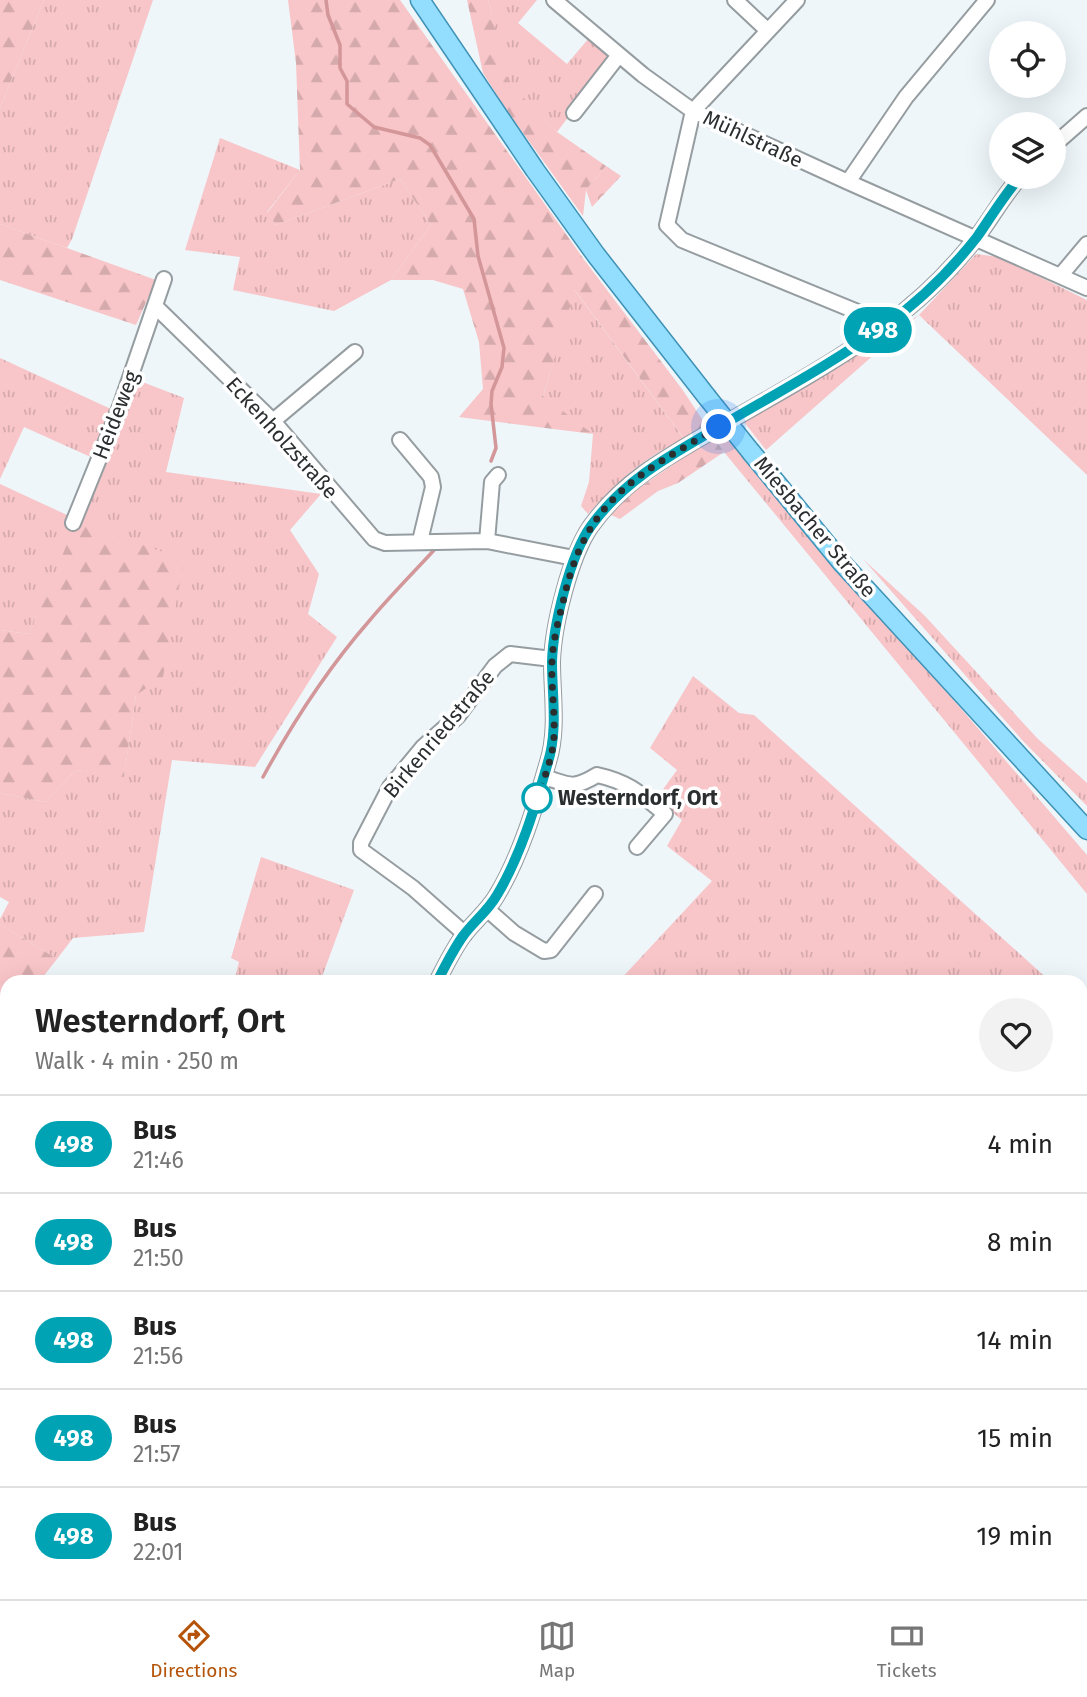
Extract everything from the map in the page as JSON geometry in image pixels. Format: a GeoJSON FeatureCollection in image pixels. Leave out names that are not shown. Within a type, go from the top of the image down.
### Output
{"type":"FeatureCollection","features":[{"type":"Feature","properties":{"kind":"main road","name":"Miesbacher Straße"},"geometry":{"type":"LineString","coordinates":[[420,0],[535,170],[596,254],[751,452],[843,564],[1085,829]]}},
{"type":"Feature","properties":{"kind":"street"},"geometry":{"type":"LineString","coordinates":[[735,0],[768,31]]}},
{"type":"Feature","properties":{"kind":"street"},"geometry":{"type":"LineString","coordinates":[[797,0],[693,111],[667,225],[682,240],[887,324]]}},
{"type":"Feature","properties":{"kind":"street"},"geometry":{"type":"LineString","coordinates":[[848,183],[906,97],[987,0]]}},
{"type":"Feature","properties":{"kind":"street","name":"Mühlstraße"},"geometry":{"type":"LineString","coordinates":[[562,2],[619,55],[693,111],[848,183],[1087,288]]}},
{"type":"Feature","properties":{"kind":"street"},"geometry":{"type":"LineString","coordinates":[[574,113],[619,55]]}},
{"type":"Feature","properties":{"kind":"street"},"geometry":{"type":"LineString","coordinates":[[1066,134],[1087,116]]}},
{"type":"Feature","properties":{"kind":"street"},"geometry":{"type":"LineString","coordinates":[[441,975],[454,949],[499,893],[544,777],[554,737],[552,659],[561,610],[574,558],[596,519],[615,497],[652,466],[810,374],[887,324],[943,277],[1011,189]]}},
{"type":"Feature","properties":{"kind":"street"},"geometry":{"type":"LineString","coordinates":[[1061,275],[1087,244]]}},
{"type":"Feature","properties":{"kind":"street","name":"Heideweg"},"geometry":{"type":"LineString","coordinates":[[73,523],[120,407],[164,279]]}},
{"type":"Feature","properties":{"kind":"street","name":"Eckenholzstraße"},"geometry":{"type":"LineString","coordinates":[[155,306],[273,421],[374,539],[385,542],[487,541],[574,558]]}},
{"type":"Feature","properties":{"kind":"street"},"geometry":{"type":"LineString","coordinates":[[273,421],[355,352]]}},
{"type":"Feature","properties":{"kind":"street"},"geometry":{"type":"LineString","coordinates":[[400,440],[431,477],[433,486],[420,541]]}},
{"type":"Feature","properties":{"kind":"street"},"geometry":{"type":"LineString","coordinates":[[487,541],[492,482],[498,475]]}},
{"type":"Feature","properties":{"kind":"street","name":"Birkenriedstraße"},"geometry":{"type":"LineString","coordinates":[[465,934],[413,888],[361,850],[361,843],[390,786],[423,747],[458,716],[495,666],[510,654],[552,659]]}},
{"type":"Feature","properties":{"kind":"street"},"geometry":{"type":"LineString","coordinates":[[544,777],[573,786],[597,775],[618,779],[640,793],[666,814],[637,847]]}},
{"type":"Feature","properties":{"kind":"street"},"geometry":{"type":"LineString","coordinates":[[488,910],[514,933],[544,951],[551,950],[595,894]]}},
{"type":"Feature","properties":{"kind":"green space"},"geometry":{"type":"Polygon","coordinates":[[[0,0],[44,0],[0,108],[0,0]]]}},
{"type":"Feature","properties":{"kind":"green space"},"geometry":{"type":"Polygon","coordinates":[[[44,0],[153,0],[67,248],[0,224],[0,108],[44,0]]]}},
{"type":"Feature","properties":{"kind":"green space"},"geometry":{"type":"Polygon","coordinates":[[[288,0],[400,0],[585,261],[682,389],[724,452],[678,483],[658,491],[620,519],[611,515],[627,496],[693,451],[575,290],[543,396],[593,434],[459,417],[483,389],[479,342],[463,289],[433,280],[391,280],[431,225],[400,179],[276,225],[267,213],[300,170],[296,63],[288,0]]]}},
{"type":"Feature","properties":{"kind":"green space"},"geometry":{"type":"Polygon","coordinates":[[[467,0],[488,0],[508,82],[557,132],[606,166],[586,190],[583,216],[483,73],[467,0]]]}},
{"type":"Feature","properties":{"kind":"green space"},"geometry":{"type":"Polygon","coordinates":[[[488,0],[537,0],[518,23],[567,64],[589,38],[613,58],[557,132],[507,82],[488,0]]]}},
{"type":"Feature","properties":{"kind":"green space"},"geometry":{"type":"Polygon","coordinates":[[[220,138],[300,170],[267,212],[276,225],[400,179],[431,225],[391,280],[334,311],[233,290],[240,257],[185,250],[220,138]]]}},
{"type":"Feature","properties":{"kind":"green space"},"geometry":{"type":"Polygon","coordinates":[[[606,166],[621,176],[592,207],[586,190],[606,166]]]}},
{"type":"Feature","properties":{"kind":"green space"},"geometry":{"type":"Polygon","coordinates":[[[0,224],[156,280],[136,325],[0,280],[0,224]]]}},
{"type":"Feature","properties":{"kind":"green space"},"geometry":{"type":"Polygon","coordinates":[[[976,254],[999,257],[1087,300],[1087,475],[919,315],[976,254]]]}},
{"type":"Feature","properties":{"kind":"green space"},"geometry":{"type":"Polygon","coordinates":[[[574,289],[684,439],[632,471],[588,514],[581,506],[589,482],[593,434],[543,397],[574,289]]]}},
{"type":"Feature","properties":{"kind":"green space"},"geometry":{"type":"Polygon","coordinates":[[[919,315],[766,450],[744,422],[919,315]]]}},
{"type":"Feature","properties":{"kind":"green space"},"geometry":{"type":"Polygon","coordinates":[[[0,358],[111,409],[93,458],[24,427],[0,479],[0,358]]]}},
{"type":"Feature","properties":{"kind":"green space"},"geometry":{"type":"Polygon","coordinates":[[[132,378],[184,398],[166,472],[321,494],[290,530],[319,574],[308,614],[337,637],[255,767],[172,760],[144,932],[73,938],[57,959],[0,924],[9,902],[0,897],[0,793],[45,802],[76,770],[124,776],[136,695],[77,524],[29,634],[0,630],[0,484],[67,515],[76,523],[132,378]]]}},
{"type":"Feature","properties":{"kind":"green space"},"geometry":{"type":"Polygon","coordinates":[[[727,437],[1087,855],[1087,894],[724,452],[716,439],[727,437]]]}},
{"type":"Feature","properties":{"kind":"green space"},"geometry":{"type":"Polygon","coordinates":[[[76,523],[184,559],[163,677],[136,695],[124,777],[76,770],[45,802],[0,793],[0,630],[29,634],[76,523]]]}},
{"type":"Feature","properties":{"kind":"green space"},"geometry":{"type":"Polygon","coordinates":[[[863,559],[925,616],[1037,738],[1087,783],[1087,806],[1023,741],[863,559]]]}},
{"type":"Feature","properties":{"kind":"green space"},"geometry":{"type":"Polygon","coordinates":[[[693,676],[739,713],[754,715],[1043,975],[625,975],[712,881],[667,846],[682,820],[656,799],[677,770],[650,748],[693,676]]]}},
{"type":"Feature","properties":{"kind":"green space"},"geometry":{"type":"Polygon","coordinates":[[[261,857],[354,890],[323,975],[236,975],[239,962],[231,958],[261,857]]]}},
{"type":"Feature","properties":{"kind":"green space"},"geometry":{"type":"Polygon","coordinates":[[[0,924],[57,959],[44,975],[0,975],[0,924]]]}},
{"type":"Feature","properties":{"kind":"waterway"},"geometry":{"type":"LineString","coordinates":[[326,0],[328,15],[340,45],[340,68],[347,81],[347,104],[374,127],[420,138],[430,145],[474,219],[478,256],[504,348],[502,367],[492,391],[496,448],[491,461]]}},
{"type":"Feature","properties":{"kind":"waterway"},"geometry":{"type":"LineString","coordinates":[[263,777],[286,736],[340,657],[436,548]]}},
{"type":"Feature","properties":{"kind":"bus line","name":"498"},"geometry":{"type":"LineString","coordinates":[[441,975],[454,949],[499,893],[539,794],[554,737],[552,659],[561,610],[574,558],[589,529],[615,497],[652,466],[858,344],[921,297],[943,277],[1011,189]]}},
{"type":"Feature","properties":{"kind":"place","name":"Westerndorf, Ort"},"geometry":{"type":"Point","coordinates":[537,798]}},
{"type":"Feature","properties":{"kind":"route"},"geometry":{"type":"LineString","coordinates":[[537,798],[552,751],[552,659],[574,558],[596,519],[628,485],[652,466],[719,427]]}}]}
